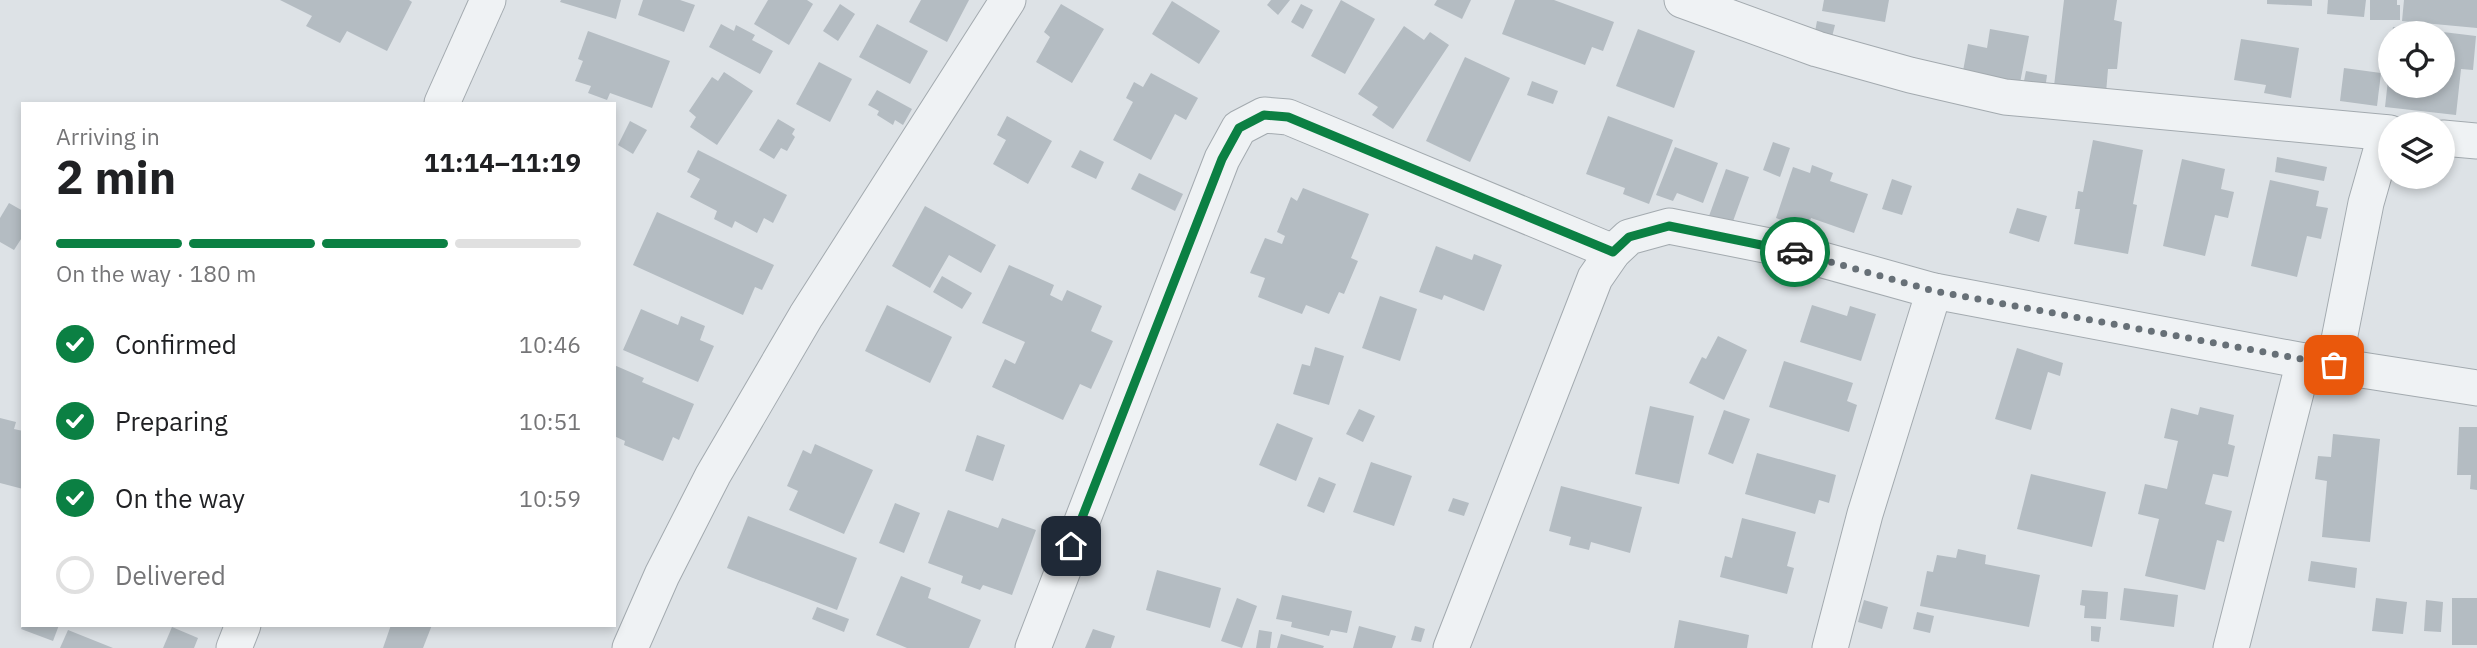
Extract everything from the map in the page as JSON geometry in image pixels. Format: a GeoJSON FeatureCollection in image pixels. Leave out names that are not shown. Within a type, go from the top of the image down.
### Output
{"type":"FeatureCollection","features":[{"type":"Feature","properties":{"kind":"street"},"geometry":{"type":"LineString","coordinates":[[442,102],[488,0]]}},
{"type":"Feature","properties":{"kind":"street"},"geometry":{"type":"LineString","coordinates":[[631,648],[662,575],[713,475],[806,316],[1008,0]]}},
{"type":"Feature","properties":{"kind":"street"},"geometry":{"type":"LineString","coordinates":[[1682,0],[1817,49],[1910,75],[2005,97],[2378,132]]}},
{"type":"Feature","properties":{"kind":"street"},"geometry":{"type":"LineString","coordinates":[[1033,648],[1222,159],[1239,128],[1264,115],[1288,117],[1613,252]]}},
{"type":"Feature","properties":{"kind":"street"},"geometry":{"type":"LineString","coordinates":[[2455,139],[2477,141]]}},
{"type":"Feature","properties":{"kind":"street"},"geometry":{"type":"LineString","coordinates":[[2231,648],[2378,165]]}},
{"type":"Feature","properties":{"kind":"street"},"geometry":{"type":"LineString","coordinates":[[1451,648],[1595,278],[1613,252],[1629,237],[1669,226],[1780,248],[1934,291],[2319,363],[2477,388]]}},
{"type":"Feature","properties":{"kind":"street"},"geometry":{"type":"LineString","coordinates":[[1830,648],[1865,514],[1934,291]]}},
{"type":"Feature","properties":{"kind":"street"},"geometry":{"type":"LineString","coordinates":[[234,648],[242,627]]}},
{"type":"Feature","properties":{"kind":"building"},"geometry":{"type":"Polygon","coordinates":[[[280,0],[412,2],[387,51],[347,31],[340,43],[306,26],[312,16],[280,0]]]}},
{"type":"Feature","properties":{"kind":"building"},"geometry":{"type":"Polygon","coordinates":[[[621,0],[616,19],[560,2],[621,0]]]}},
{"type":"Feature","properties":{"kind":"building"},"geometry":{"type":"Polygon","coordinates":[[[643,0],[680,0],[695,5],[684,32],[638,15],[643,0]]]}},
{"type":"Feature","properties":{"kind":"building"},"geometry":{"type":"Polygon","coordinates":[[[768,0],[807,0],[813,4],[789,45],[754,24],[768,0]]]}},
{"type":"Feature","properties":{"kind":"building"},"geometry":{"type":"Polygon","coordinates":[[[921,0],[969,0],[947,42],[909,22],[921,0]]]}},
{"type":"Feature","properties":{"kind":"building"},"geometry":{"type":"Polygon","coordinates":[[[1271,0],[1290,0],[1278,15],[1267,5],[1271,0]]]}},
{"type":"Feature","properties":{"kind":"building"},"geometry":{"type":"Polygon","coordinates":[[[1341,0],[1375,19],[1345,74],[1311,56],[1341,0]]]}},
{"type":"Feature","properties":{"kind":"building"},"geometry":{"type":"Polygon","coordinates":[[[1437,0],[1471,0],[1462,19],[1434,5],[1437,0]]]}},
{"type":"Feature","properties":{"kind":"building"},"geometry":{"type":"Polygon","coordinates":[[[1515,0],[1554,0],[1614,22],[1603,51],[1592,47],[1585,65],[1502,34],[1515,0]]]}},
{"type":"Feature","properties":{"kind":"building"},"geometry":{"type":"Polygon","coordinates":[[[1824,0],[1889,0],[1885,22],[1822,11],[1824,0]]]}},
{"type":"Feature","properties":{"kind":"building"},"geometry":{"type":"Polygon","coordinates":[[[2064,0],[2117,0],[2114,20],[2122,22],[2117,69],[2108,69],[2106,93],[2054,86],[2064,0]]]}},
{"type":"Feature","properties":{"kind":"building"},"geometry":{"type":"Polygon","coordinates":[[[2267,0],[2312,0],[2312,6],[2267,4],[2267,0]]]}},
{"type":"Feature","properties":{"kind":"building"},"geometry":{"type":"Polygon","coordinates":[[[2328,0],[2366,0],[2364,17],[2327,14],[2328,0]]]}},
{"type":"Feature","properties":{"kind":"building"},"geometry":{"type":"Polygon","coordinates":[[[2370,0],[2397,0],[2397,5],[2400,5],[2400,20],[2370,20],[2370,0]]]}},
{"type":"Feature","properties":{"kind":"building"},"geometry":{"type":"Polygon","coordinates":[[[2404,0],[2477,0],[2477,28],[2455,26],[2455,21],[2402,21],[2404,0]]]}},
{"type":"Feature","properties":{"kind":"building"},"geometry":{"type":"Polygon","coordinates":[[[1172,1],[1220,31],[1199,64],[1152,34],[1172,1]]]}},
{"type":"Feature","properties":{"kind":"building"},"geometry":{"type":"Polygon","coordinates":[[[840,4],[855,14],[838,41],[823,31],[840,4]]]}},
{"type":"Feature","properties":{"kind":"building"},"geometry":{"type":"Polygon","coordinates":[[[1061,4],[1104,29],[1072,83],[1036,62],[1050,37],[1044,32],[1061,4]]]}},
{"type":"Feature","properties":{"kind":"building"},"geometry":{"type":"Polygon","coordinates":[[[1301,4],[1313,10],[1303,29],[1291,22],[1301,4]]]}},
{"type":"Feature","properties":{"kind":"building"},"geometry":{"type":"Polygon","coordinates":[[[1817,21],[1835,25],[1831,41],[1814,37],[1817,21]]]}},
{"type":"Feature","properties":{"kind":"building"},"geometry":{"type":"Polygon","coordinates":[[[721,24],[734,31],[736,25],[755,35],[752,40],[773,51],[760,74],[709,47],[721,24]]]}},
{"type":"Feature","properties":{"kind":"building"},"geometry":{"type":"Polygon","coordinates":[[[877,24],[928,51],[910,84],[859,57],[877,24]]]}},
{"type":"Feature","properties":{"kind":"building"},"geometry":{"type":"Polygon","coordinates":[[[1404,26],[1424,40],[1430,32],[1449,45],[1393,129],[1372,115],[1378,107],[1358,94],[1404,26]]]}},
{"type":"Feature","properties":{"kind":"building"},"geometry":{"type":"Polygon","coordinates":[[[1638,29],[1695,51],[1674,108],[1616,86],[1638,29]]]}},
{"type":"Feature","properties":{"kind":"building"},"geometry":{"type":"Polygon","coordinates":[[[1990,29],[2029,36],[2020,83],[1963,71],[1968,44],[1987,48],[1990,29]]]}},
{"type":"Feature","properties":{"kind":"building"},"geometry":{"type":"Polygon","coordinates":[[[588,31],[670,61],[652,108],[610,93],[607,100],[588,93],[591,86],[575,81],[583,61],[578,59],[588,31]]]}},
{"type":"Feature","properties":{"kind":"building"},"geometry":{"type":"Polygon","coordinates":[[[2455,33],[2476,36],[2473,70],[2461,69],[2456,115],[2455,112],[2385,107],[2386,98],[2455,98],[2455,33]]]}},
{"type":"Feature","properties":{"kind":"building"},"geometry":{"type":"Polygon","coordinates":[[[2241,39],[2299,48],[2291,98],[2264,93],[2266,85],[2234,80],[2241,39]]]}},
{"type":"Feature","properties":{"kind":"building"},"geometry":{"type":"Polygon","coordinates":[[[1465,57],[1510,78],[1470,162],[1426,141],[1465,57]]]}},
{"type":"Feature","properties":{"kind":"building"},"geometry":{"type":"Polygon","coordinates":[[[819,62],[852,79],[830,122],[796,104],[819,62]]]}},
{"type":"Feature","properties":{"kind":"building"},"geometry":{"type":"Polygon","coordinates":[[[2344,68],[2378,73],[2377,106],[2340,101],[2344,68]]]}},
{"type":"Feature","properties":{"kind":"building"},"geometry":{"type":"Polygon","coordinates":[[[2026,71],[2047,75],[2045,90],[2023,86],[2026,71]]]}},
{"type":"Feature","properties":{"kind":"building"},"geometry":{"type":"Polygon","coordinates":[[[724,72],[753,91],[717,145],[690,127],[696,117],[689,111],[712,77],[718,81],[724,72]]]}},
{"type":"Feature","properties":{"kind":"building"},"geometry":{"type":"Polygon","coordinates":[[[1151,73],[1198,98],[1186,120],[1175,114],[1151,160],[1113,140],[1133,102],[1126,98],[1134,82],[1143,87],[1151,73]]]}},
{"type":"Feature","properties":{"kind":"building"},"geometry":{"type":"Polygon","coordinates":[[[1532,81],[1558,91],[1553,104],[1527,95],[1532,81]]]}},
{"type":"Feature","properties":{"kind":"building"},"geometry":{"type":"Polygon","coordinates":[[[877,90],[912,109],[903,125],[895,120],[893,125],[877,115],[879,111],[868,105],[877,90]]]}},
{"type":"Feature","properties":{"kind":"building"},"geometry":{"type":"Polygon","coordinates":[[[1007,116],[1052,141],[1028,184],[993,164],[1006,140],[997,135],[1007,116]]]}},
{"type":"Feature","properties":{"kind":"building"},"geometry":{"type":"Polygon","coordinates":[[[1608,116],[1673,140],[1649,204],[1623,194],[1625,188],[1586,174],[1608,116]]]}},
{"type":"Feature","properties":{"kind":"building"},"geometry":{"type":"Polygon","coordinates":[[[778,119],[795,129],[792,134],[795,137],[787,151],[781,148],[774,159],[759,150],[778,119]]]}},
{"type":"Feature","properties":{"kind":"building"},"geometry":{"type":"Polygon","coordinates":[[[630,121],[647,130],[633,154],[618,145],[630,121]]]}},
{"type":"Feature","properties":{"kind":"building"},"geometry":{"type":"Polygon","coordinates":[[[2093,140],[2143,150],[2133,204],[2137,205],[2128,254],[2074,244],[2080,209],[2075,209],[2078,191],[2083,192],[2093,140]]]}},
{"type":"Feature","properties":{"kind":"building"},"geometry":{"type":"Polygon","coordinates":[[[1773,142],[1790,148],[1780,177],[1763,170],[1773,142]]]}},
{"type":"Feature","properties":{"kind":"building"},"geometry":{"type":"Polygon","coordinates":[[[1675,147],[1718,163],[1703,203],[1677,193],[1673,201],[1656,195],[1675,147]]]}},
{"type":"Feature","properties":{"kind":"building"},"geometry":{"type":"Polygon","coordinates":[[[698,150],[787,195],[773,223],[764,218],[757,233],[735,221],[732,228],[714,219],[717,211],[690,197],[700,179],[687,172],[698,150]]]}},
{"type":"Feature","properties":{"kind":"building"},"geometry":{"type":"Polygon","coordinates":[[[1080,150],[1104,162],[1096,179],[1071,167],[1080,150]]]}},
{"type":"Feature","properties":{"kind":"building"},"geometry":{"type":"Polygon","coordinates":[[[2277,157],[2327,167],[2324,181],[2275,172],[2277,157]]]}},
{"type":"Feature","properties":{"kind":"building"},"geometry":{"type":"Polygon","coordinates":[[[2182,159],[2225,169],[2221,189],[2234,192],[2228,218],[2215,215],[2205,256],[2163,246],[2182,159]]]}},
{"type":"Feature","properties":{"kind":"building"},"geometry":{"type":"Polygon","coordinates":[[[1812,165],[1833,173],[1830,181],[1868,194],[1854,233],[1811,218],[1807,229],[1776,218],[1793,167],[1810,173],[1812,165]]]}},
{"type":"Feature","properties":{"kind":"building"},"geometry":{"type":"Polygon","coordinates":[[[1726,169],[1749,177],[1732,224],[1709,216],[1726,169]]]}},
{"type":"Feature","properties":{"kind":"building"},"geometry":{"type":"Polygon","coordinates":[[[1139,173],[1183,194],[1175,211],[1131,189],[1139,173]]]}},
{"type":"Feature","properties":{"kind":"building"},"geometry":{"type":"Polygon","coordinates":[[[1892,179],[1912,186],[1902,215],[1882,209],[1892,179]]]}},
{"type":"Feature","properties":{"kind":"building"},"geometry":{"type":"Polygon","coordinates":[[[2270,180],[2319,191],[2316,206],[2328,208],[2321,239],[2307,236],[2297,277],[2251,266],[2270,180]]]}},
{"type":"Feature","properties":{"kind":"building"},"geometry":{"type":"Polygon","coordinates":[[[1303,188],[1369,214],[1351,258],[1358,261],[1344,294],[1339,292],[1329,314],[1306,305],[1302,314],[1258,297],[1265,278],[1250,273],[1265,238],[1282,244],[1285,236],[1277,232],[1291,197],[1297,201],[1303,188]]]}},
{"type":"Feature","properties":{"kind":"building"},"geometry":{"type":"Polygon","coordinates":[[[9,203],[21,210],[21,239],[14,250],[0,242],[0,218],[9,203]]]}},
{"type":"Feature","properties":{"kind":"building"},"geometry":{"type":"Polygon","coordinates":[[[925,206],[996,245],[981,273],[949,255],[930,288],[892,266],[925,206]]]}},
{"type":"Feature","properties":{"kind":"building"},"geometry":{"type":"Polygon","coordinates":[[[2017,208],[2047,216],[2039,242],[2009,233],[2017,208]]]}},
{"type":"Feature","properties":{"kind":"building"},"geometry":{"type":"Polygon","coordinates":[[[657,212],[774,265],[762,290],[755,287],[743,315],[633,265],[657,212]]]}},
{"type":"Feature","properties":{"kind":"building"},"geometry":{"type":"Polygon","coordinates":[[[1436,246],[1472,260],[1474,254],[1502,265],[1484,311],[1444,295],[1442,300],[1419,292],[1436,246]]]}},
{"type":"Feature","properties":{"kind":"building"},"geometry":{"type":"Polygon","coordinates":[[[1009,265],[1054,285],[1050,295],[1062,301],[1067,290],[1102,306],[1091,331],[1113,341],[1091,389],[1080,384],[1063,420],[992,387],[1005,359],[1015,364],[1025,342],[982,323],[1009,265]]]}},
{"type":"Feature","properties":{"kind":"building"},"geometry":{"type":"Polygon","coordinates":[[[942,276],[972,293],[962,309],[933,292],[942,276]]]}},
{"type":"Feature","properties":{"kind":"building"},"geometry":{"type":"Polygon","coordinates":[[[1380,296],[1417,309],[1400,361],[1362,348],[1380,296]]]}},
{"type":"Feature","properties":{"kind":"building"},"geometry":{"type":"Polygon","coordinates":[[[887,305],[952,337],[930,383],[865,351],[887,305]]]}},
{"type":"Feature","properties":{"kind":"building"},"geometry":{"type":"Polygon","coordinates":[[[1812,305],[1847,316],[1850,306],[1876,314],[1861,361],[1800,342],[1812,305]]]}},
{"type":"Feature","properties":{"kind":"building"},"geometry":{"type":"Polygon","coordinates":[[[641,309],[678,325],[681,316],[705,326],[700,340],[714,346],[698,382],[623,350],[641,309]]]}},
{"type":"Feature","properties":{"kind":"building"},"geometry":{"type":"Polygon","coordinates":[[[1718,336],[1747,350],[1724,400],[1689,383],[1702,357],[1706,359],[1718,336]]]}},
{"type":"Feature","properties":{"kind":"building"},"geometry":{"type":"Polygon","coordinates":[[[1315,347],[1344,356],[1329,405],[1293,394],[1302,364],[1310,366],[1315,347]]]}},
{"type":"Feature","properties":{"kind":"building"},"geometry":{"type":"Polygon","coordinates":[[[2017,348],[2063,363],[2060,376],[2048,372],[2031,430],[1995,419],[2017,348]]]}},
{"type":"Feature","properties":{"kind":"building"},"geometry":{"type":"Polygon","coordinates":[[[1784,361],[1853,383],[1847,401],[1857,405],[1849,432],[1769,407],[1784,361]]]}},
{"type":"Feature","properties":{"kind":"building"},"geometry":{"type":"Polygon","coordinates":[[[616,366],[644,378],[642,382],[694,404],[679,440],[673,437],[663,461],[624,445],[625,441],[616,437],[616,366]]]}},
{"type":"Feature","properties":{"kind":"building"},"geometry":{"type":"Polygon","coordinates":[[[1650,406],[1694,416],[1679,484],[1635,474],[1650,406]]]}},
{"type":"Feature","properties":{"kind":"building"},"geometry":{"type":"Polygon","coordinates":[[[2200,407],[2234,415],[2228,444],[2235,446],[2228,477],[2213,474],[2205,504],[2232,511],[2224,542],[2217,540],[2205,590],[2145,576],[2159,519],[2138,514],[2145,484],[2167,489],[2178,441],[2164,438],[2171,408],[2198,415],[2200,407]]]}},
{"type":"Feature","properties":{"kind":"building"},"geometry":{"type":"Polygon","coordinates":[[[1359,409],[1375,416],[1363,442],[1346,434],[1359,409]]]}},
{"type":"Feature","properties":{"kind":"building"},"geometry":{"type":"Polygon","coordinates":[[[1724,410],[1750,419],[1733,464],[1708,454],[1724,410]]]}},
{"type":"Feature","properties":{"kind":"building"},"geometry":{"type":"Polygon","coordinates":[[[0,418],[16,422],[14,429],[21,431],[21,488],[0,483],[0,418]]]}},
{"type":"Feature","properties":{"kind":"building"},"geometry":{"type":"Polygon","coordinates":[[[1277,423],[1313,438],[1296,481],[1259,465],[1277,423]]]}},
{"type":"Feature","properties":{"kind":"building"},"geometry":{"type":"Polygon","coordinates":[[[2459,427],[2477,427],[2477,490],[2470,489],[2471,475],[2457,475],[2459,427]]]}},
{"type":"Feature","properties":{"kind":"building"},"geometry":{"type":"Polygon","coordinates":[[[2333,434],[2380,439],[2370,542],[2322,537],[2327,481],[2315,479],[2318,456],[2331,457],[2333,434]]]}},
{"type":"Feature","properties":{"kind":"building"},"geometry":{"type":"Polygon","coordinates":[[[977,435],[1005,445],[993,481],[965,471],[977,435]]]}},
{"type":"Feature","properties":{"kind":"building"},"geometry":{"type":"Polygon","coordinates":[[[815,444],[873,470],[844,534],[789,510],[798,491],[787,486],[803,450],[811,454],[815,444]]]}},
{"type":"Feature","properties":{"kind":"building"},"geometry":{"type":"Polygon","coordinates":[[[1757,453],[1836,475],[1829,503],[1819,500],[1815,514],[1745,494],[1757,453]]]}},
{"type":"Feature","properties":{"kind":"building"},"geometry":{"type":"Polygon","coordinates":[[[1371,462],[1412,476],[1394,526],[1353,512],[1371,462]]]}},
{"type":"Feature","properties":{"kind":"building"},"geometry":{"type":"Polygon","coordinates":[[[2031,474],[2106,492],[2092,547],[2017,529],[2031,474]]]}},
{"type":"Feature","properties":{"kind":"building"},"geometry":{"type":"Polygon","coordinates":[[[1319,477],[1336,484],[1324,513],[1307,506],[1319,477]]]}},
{"type":"Feature","properties":{"kind":"building"},"geometry":{"type":"Polygon","coordinates":[[[1561,486],[1642,507],[1630,553],[1591,542],[1589,550],[1569,545],[1571,537],[1549,531],[1561,486]]]}},
{"type":"Feature","properties":{"kind":"building"},"geometry":{"type":"Polygon","coordinates":[[[1453,498],[1469,503],[1464,516],[1448,511],[1453,498]]]}},
{"type":"Feature","properties":{"kind":"building"},"geometry":{"type":"Polygon","coordinates":[[[895,503],[920,513],[904,553],[879,543],[895,503]]]}},
{"type":"Feature","properties":{"kind":"building"},"geometry":{"type":"Polygon","coordinates":[[[948,510],[998,528],[1002,518],[1036,530],[1012,595],[983,585],[980,590],[961,583],[963,576],[928,563],[948,510]]]}},
{"type":"Feature","properties":{"kind":"building"},"geometry":{"type":"Polygon","coordinates":[[[748,516],[857,558],[837,610],[727,568],[748,516]]]}},
{"type":"Feature","properties":{"kind":"building"},"geometry":{"type":"Polygon","coordinates":[[[1742,518],[1796,532],[1787,566],[1794,568],[1787,594],[1720,577],[1725,556],[1732,558],[1742,518]]]}},
{"type":"Feature","properties":{"kind":"building"},"geometry":{"type":"Polygon","coordinates":[[[1958,549],[1986,555],[1985,564],[2040,575],[2029,627],[1920,606],[1927,571],[1933,572],[1937,555],[1956,558],[1958,549]]]}},
{"type":"Feature","properties":{"kind":"building"},"geometry":{"type":"Polygon","coordinates":[[[2311,561],[2357,568],[2355,588],[2308,581],[2311,561]]]}},
{"type":"Feature","properties":{"kind":"building"},"geometry":{"type":"Polygon","coordinates":[[[1157,570],[1221,588],[1210,628],[1146,610],[1157,570]]]}},
{"type":"Feature","properties":{"kind":"building"},"geometry":{"type":"Polygon","coordinates":[[[901,576],[931,588],[928,598],[981,620],[969,648],[907,648],[876,635],[901,576]]]}},
{"type":"Feature","properties":{"kind":"building"},"geometry":{"type":"Polygon","coordinates":[[[2124,588],[2178,595],[2174,627],[2120,620],[2124,588]]]}},
{"type":"Feature","properties":{"kind":"building"},"geometry":{"type":"Polygon","coordinates":[[[2082,590],[2108,592],[2106,619],[2084,618],[2085,606],[2080,605],[2082,590]]]}},
{"type":"Feature","properties":{"kind":"building"},"geometry":{"type":"Polygon","coordinates":[[[1282,595],[1352,611],[1347,633],[1331,630],[1329,636],[1291,627],[1292,622],[1276,619],[1282,595]]]}},
{"type":"Feature","properties":{"kind":"building"},"geometry":{"type":"Polygon","coordinates":[[[1237,598],[1257,606],[1242,648],[1221,641],[1237,598]]]}},
{"type":"Feature","properties":{"kind":"building"},"geometry":{"type":"Polygon","coordinates":[[[2376,598],[2407,602],[2403,634],[2372,631],[2376,598]]]}},
{"type":"Feature","properties":{"kind":"building"},"geometry":{"type":"Polygon","coordinates":[[[2452,598],[2477,598],[2477,645],[2452,645],[2452,598]]]}},
{"type":"Feature","properties":{"kind":"building"},"geometry":{"type":"Polygon","coordinates":[[[1864,600],[1888,607],[1882,629],[1858,622],[1864,600]]]}},
{"type":"Feature","properties":{"kind":"building"},"geometry":{"type":"Polygon","coordinates":[[[2426,600],[2443,602],[2441,632],[2424,631],[2426,600]]]}},
{"type":"Feature","properties":{"kind":"building"},"geometry":{"type":"Polygon","coordinates":[[[817,607],[849,619],[844,632],[812,619],[817,607]]]}},
{"type":"Feature","properties":{"kind":"building"},"geometry":{"type":"Polygon","coordinates":[[[1917,612],[1934,616],[1930,633],[1913,629],[1917,612]]]}},
{"type":"Feature","properties":{"kind":"building"},"geometry":{"type":"Polygon","coordinates":[[[1679,620],[1749,635],[1747,648],[1674,648],[1679,620]]]}},
{"type":"Feature","properties":{"kind":"building"},"geometry":{"type":"Polygon","coordinates":[[[1359,626],[1396,636],[1392,648],[1353,648],[1359,626]]]}},
{"type":"Feature","properties":{"kind":"building"},"geometry":{"type":"Polygon","coordinates":[[[1415,626],[1425,629],[1421,642],[1411,640],[1415,626]]]}},
{"type":"Feature","properties":{"kind":"building"},"geometry":{"type":"Polygon","coordinates":[[[2091,626],[2101,627],[2099,642],[2091,641],[2091,626]]]}},
{"type":"Feature","properties":{"kind":"building"},"geometry":{"type":"Polygon","coordinates":[[[22,627],[58,627],[53,641],[21,629],[22,627]]]}},
{"type":"Feature","properties":{"kind":"building"},"geometry":{"type":"Polygon","coordinates":[[[172,627],[198,638],[194,648],[163,648],[172,627]]]}},
{"type":"Feature","properties":{"kind":"building"},"geometry":{"type":"Polygon","coordinates":[[[390,627],[431,627],[423,648],[383,648],[390,627]]]}},
{"type":"Feature","properties":{"kind":"building"},"geometry":{"type":"Polygon","coordinates":[[[1093,629],[1115,636],[1111,648],[1085,648],[1093,629]]]}},
{"type":"Feature","properties":{"kind":"building"},"geometry":{"type":"Polygon","coordinates":[[[68,630],[113,648],[60,648],[68,630]]]}},
{"type":"Feature","properties":{"kind":"building"},"geometry":{"type":"Polygon","coordinates":[[[1259,630],[1272,632],[1270,648],[1256,648],[1259,630]]]}},
{"type":"Feature","properties":{"kind":"building"},"geometry":{"type":"Polygon","coordinates":[[[1281,634],[1324,646],[1277,648],[1281,634]]]}},
{"type":"Feature","properties":{"kind":"way so far"},"geometry":{"type":"LineString","coordinates":[[1795,252],[1934,291],[2334,365]]}},
{"type":"Feature","properties":{"kind":"route"},"geometry":{"type":"LineString","coordinates":[[1071,546],[1222,159],[1239,128],[1264,115],[1288,117],[1613,252],[1629,237],[1669,226],[1795,252]]}}]}
